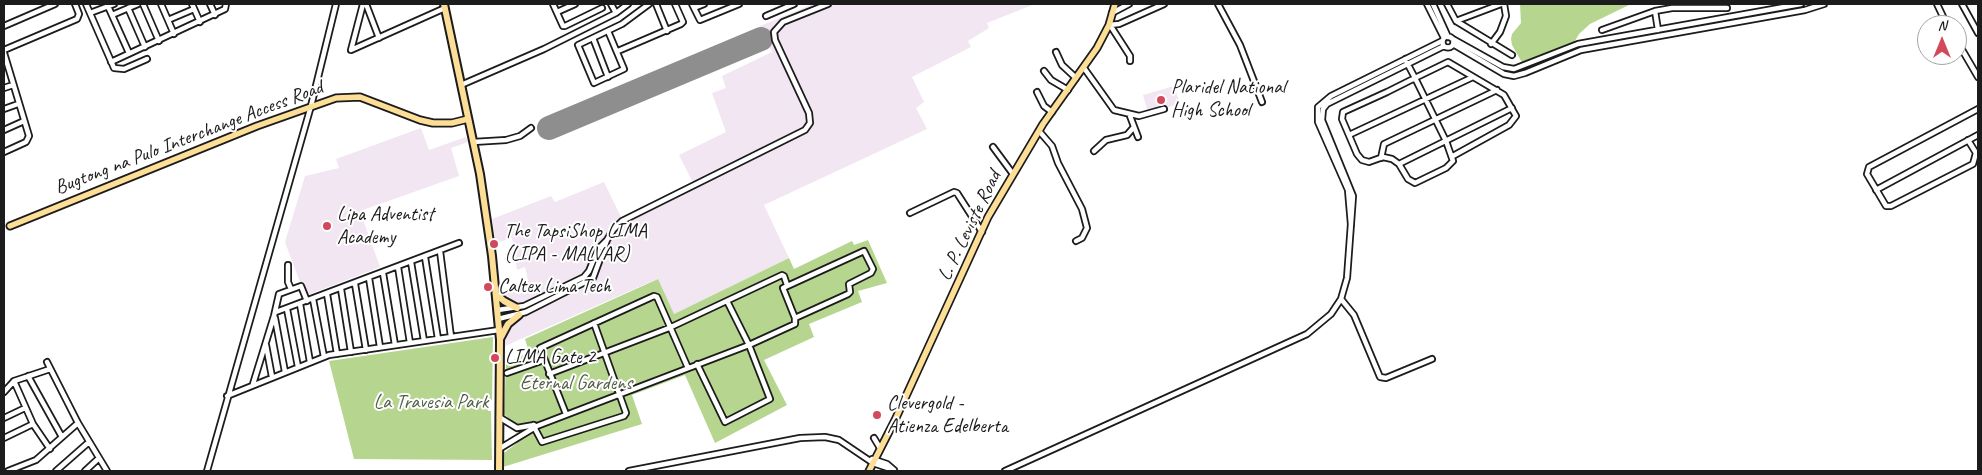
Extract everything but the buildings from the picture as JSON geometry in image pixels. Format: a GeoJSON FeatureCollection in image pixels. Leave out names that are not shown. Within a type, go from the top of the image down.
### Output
{"type":"FeatureCollection","features":[{"type":"Feature","properties":{"kind":"highway"},"geometry":{"type":"LineString","coordinates":[[444,6],[486,209],[498,310],[500,340],[499,471]]}},
{"type":"Feature","properties":{"kind":"highway"},"geometry":{"type":"LineString","coordinates":[[496,294],[518,311],[508,324],[500,340]]}},
{"type":"Feature","properties":{"kind":"main road","name":"L. P. Leviste Road"},"geometry":{"type":"LineString","coordinates":[[869,471],[872,460],[880,448],[982,232],[1013,174],[1039,131],[1084,68],[1109,25],[1115,4]]}},
{"type":"Feature","properties":{"kind":"main road","name":"Bugtong na Pulo Interchange Access Road"},"geometry":{"type":"LineString","coordinates":[[10,226],[311,106],[336,98],[360,97],[420,120],[452,123],[468,119]]}},
{"type":"Feature","properties":{"kind":"street"},"geometry":{"type":"LineString","coordinates":[[4,26],[55,4]]}},
{"type":"Feature","properties":{"kind":"street"},"geometry":{"type":"LineString","coordinates":[[4,50],[77,19],[78,14],[74,4]]}},
{"type":"Feature","properties":{"kind":"street"},"geometry":{"type":"LineString","coordinates":[[86,4],[114,68],[118,70],[147,59]]}},
{"type":"Feature","properties":{"kind":"street"},"geometry":{"type":"LineString","coordinates":[[90,13],[114,4]]}},
{"type":"Feature","properties":{"kind":"street"},"geometry":{"type":"LineString","coordinates":[[112,15],[138,4]]}},
{"type":"Feature","properties":{"kind":"street"},"geometry":{"type":"LineString","coordinates":[[143,4],[159,40]]}},
{"type":"Feature","properties":{"kind":"street"},"geometry":{"type":"LineString","coordinates":[[161,4],[174,34]]}},
{"type":"Feature","properties":{"kind":"street"},"geometry":{"type":"LineString","coordinates":[[210,4],[215,15]]}},
{"type":"Feature","properties":{"kind":"street"},"geometry":{"type":"LineString","coordinates":[[111,62],[225,10],[226,4]]}},
{"type":"Feature","properties":{"kind":"street"},"geometry":{"type":"LineString","coordinates":[[207,471],[311,106],[336,4]]}},
{"type":"Feature","properties":{"kind":"street"},"geometry":{"type":"LineString","coordinates":[[364,4],[379,38]]}},
{"type":"Feature","properties":{"kind":"street"},"geometry":{"type":"LineString","coordinates":[[364,4],[351,50],[444,6]]}},
{"type":"Feature","properties":{"kind":"street"},"geometry":{"type":"LineString","coordinates":[[553,4],[563,26],[602,8]]}},
{"type":"Feature","properties":{"kind":"street"},"geometry":{"type":"LineString","coordinates":[[611,4],[616,13]]}},
{"type":"Feature","properties":{"kind":"street"},"geometry":{"type":"LineString","coordinates":[[461,85],[544,49],[616,13],[628,4]]}},
{"type":"Feature","properties":{"kind":"street"},"geometry":{"type":"LineString","coordinates":[[608,31],[624,69],[594,83],[578,48],[580,43],[608,31],[649,4]]}},
{"type":"Feature","properties":{"kind":"street"},"geometry":{"type":"LineString","coordinates":[[656,4],[667,30]]}},
{"type":"Feature","properties":{"kind":"street"},"geometry":{"type":"LineString","coordinates":[[618,51],[683,22],[675,4]]}},
{"type":"Feature","properties":{"kind":"street"},"geometry":{"type":"LineString","coordinates":[[704,4],[693,6],[700,20],[740,4]]}},
{"type":"Feature","properties":{"kind":"street"},"geometry":{"type":"LineString","coordinates":[[766,16],[794,4]]}},
{"type":"Feature","properties":{"kind":"street"},"geometry":{"type":"LineString","coordinates":[[498,319],[593,278],[607,240],[622,221],[807,128],[810,121],[810,113],[775,40],[774,32],[780,24],[828,4]]}},
{"type":"Feature","properties":{"kind":"street"},"geometry":{"type":"LineString","coordinates":[[1112,13],[1129,4]]}},
{"type":"Feature","properties":{"kind":"street"},"geometry":{"type":"LineString","coordinates":[[1130,62],[1130,56],[1109,25],[1119,24],[1164,4]]}},
{"type":"Feature","properties":{"kind":"street"},"geometry":{"type":"LineString","coordinates":[[1218,4],[1240,45],[1262,102]]}},
{"type":"Feature","properties":{"kind":"street"},"geometry":{"type":"LineString","coordinates":[[1427,4],[1446,40],[1451,47],[1453,44]]}},
{"type":"Feature","properties":{"kind":"street"},"geometry":{"type":"LineString","coordinates":[[1433,4],[1446,40],[1504,74],[1514,76],[1581,50],[1805,10],[1824,4]]}},
{"type":"Feature","properties":{"kind":"street"},"geometry":{"type":"LineString","coordinates":[[1447,4],[1456,21],[1512,56]]}},
{"type":"Feature","properties":{"kind":"street"},"geometry":{"type":"LineString","coordinates":[[1456,21],[1502,4],[1506,16],[1500,32],[1491,44]]}},
{"type":"Feature","properties":{"kind":"street"},"geometry":{"type":"LineString","coordinates":[[1005,471],[1307,334],[1331,314],[1341,299],[1348,272],[1351,227],[1348,190],[1318,122],[1318,107],[1331,96],[1446,40],[1509,69],[1524,67],[1578,44],[1801,4]]}},
{"type":"Feature","properties":{"kind":"street"},"geometry":{"type":"LineString","coordinates":[[1962,4],[1978,33]]}},
{"type":"Feature","properties":{"kind":"street"},"geometry":{"type":"LineString","coordinates":[[108,5],[129,54]]}},
{"type":"Feature","properties":{"kind":"street"},"geometry":{"type":"LineString","coordinates":[[557,12],[571,5]]}},
{"type":"Feature","properties":{"kind":"street"},"geometry":{"type":"LineString","coordinates":[[168,20],[193,6],[200,22]]}},
{"type":"Feature","properties":{"kind":"street"},"geometry":{"type":"LineString","coordinates":[[128,8],[144,47]]}},
{"type":"Feature","properties":{"kind":"street"},"geometry":{"type":"LineString","coordinates":[[1602,30],[1655,11],[1672,8],[1727,8]]}},
{"type":"Feature","properties":{"kind":"street"},"geometry":{"type":"LineString","coordinates":[[1655,11],[1660,36]]}},
{"type":"Feature","properties":{"kind":"street"},"geometry":{"type":"LineString","coordinates":[[593,38],[608,77]]}},
{"type":"Feature","properties":{"kind":"street"},"geometry":{"type":"LineString","coordinates":[[1351,227],[1353,222],[1351,187],[1322,120],[1323,109],[1327,104],[1408,65],[1446,40]]}},
{"type":"Feature","properties":{"kind":"street"},"geometry":{"type":"LineString","coordinates":[[1056,52],[1062,66],[1076,78]]}},
{"type":"Feature","properties":{"kind":"street"},"geometry":{"type":"LineString","coordinates":[[4,53],[28,132],[27,140],[4,152]]}},
{"type":"Feature","properties":{"kind":"street"},"geometry":{"type":"LineString","coordinates":[[1967,57],[1978,75]]}},
{"type":"Feature","properties":{"kind":"street"},"geometry":{"type":"LineString","coordinates":[[1404,59],[1415,78],[1453,156],[1452,165],[1415,183],[1408,179],[1399,164],[1387,157],[1369,162],[1362,160],[1349,135],[1342,119],[1343,112],[1415,78],[1448,62],[1504,95],[1516,119],[1509,125],[1453,156]]}},
{"type":"Feature","properties":{"kind":"street"},"geometry":{"type":"LineString","coordinates":[[1084,68],[1108,105],[1114,110],[1130,116],[1139,116],[1164,109]]}},
{"type":"Feature","properties":{"kind":"street"},"geometry":{"type":"LineString","coordinates":[[1044,70],[1050,80],[1068,90]]}},
{"type":"Feature","properties":{"kind":"street"},"geometry":{"type":"LineString","coordinates":[[1349,135],[1473,77]]}},
{"type":"Feature","properties":{"kind":"street"},"geometry":{"type":"LineString","coordinates":[[4,88],[13,84]]}},
{"type":"Feature","properties":{"kind":"street"},"geometry":{"type":"LineString","coordinates":[[1381,158],[1384,144],[1497,90]]}},
{"type":"Feature","properties":{"kind":"street"},"geometry":{"type":"LineString","coordinates":[[1037,92],[1044,106],[1052,112]]}},
{"type":"Feature","properties":{"kind":"street"},"geometry":{"type":"LineString","coordinates":[[4,109],[18,104]]}},
{"type":"Feature","properties":{"kind":"street"},"geometry":{"type":"LineString","coordinates":[[1399,164],[1512,108]]}},
{"type":"Feature","properties":{"kind":"street"},"geometry":{"type":"LineString","coordinates":[[1968,140],[1976,153],[1973,164],[1890,206],[1886,206],[1867,174],[1868,167],[1978,109]]}},
{"type":"Feature","properties":{"kind":"street"},"geometry":{"type":"LineString","coordinates":[[1130,116],[1138,137]]}},
{"type":"Feature","properties":{"kind":"street"},"geometry":{"type":"LineString","coordinates":[[4,130],[24,121]]}},
{"type":"Feature","properties":{"kind":"street"},"geometry":{"type":"LineString","coordinates":[[1094,151],[1106,140],[1127,134],[1134,127]]}},
{"type":"Feature","properties":{"kind":"street"},"geometry":{"type":"LineString","coordinates":[[473,142],[506,140],[531,128]]}},
{"type":"Feature","properties":{"kind":"street"},"geometry":{"type":"LineString","coordinates":[[1039,131],[1052,146],[1058,163],[1082,208],[1087,228],[1082,238],[1076,241]]}},
{"type":"Feature","properties":{"kind":"street"},"geometry":{"type":"LineString","coordinates":[[1876,190],[1978,135]]}},
{"type":"Feature","properties":{"kind":"street"},"geometry":{"type":"LineString","coordinates":[[993,147],[1013,174]]}},
{"type":"Feature","properties":{"kind":"street"},"geometry":{"type":"LineString","coordinates":[[910,213],[954,192],[957,193],[982,232]]}},
{"type":"Feature","properties":{"kind":"street"},"geometry":{"type":"LineString","coordinates":[[498,310],[518,311],[584,277],[598,249],[607,240]]}},
{"type":"Feature","properties":{"kind":"street"},"geometry":{"type":"LineString","coordinates":[[275,314],[307,300],[440,252],[459,243]]}},
{"type":"Feature","properties":{"kind":"street"},"geometry":{"type":"LineString","coordinates":[[499,450],[515,437],[535,427],[749,345],[795,324],[795,318],[782,291],[787,285],[864,251],[873,269],[871,273],[848,284],[850,292],[848,294],[795,318]]}},
{"type":"Feature","properties":{"kind":"street"},"geometry":{"type":"LineString","coordinates":[[440,252],[451,337]]}},
{"type":"Feature","properties":{"kind":"street"},"geometry":{"type":"LineString","coordinates":[[425,257],[438,339]]}},
{"type":"Feature","properties":{"kind":"street"},"geometry":{"type":"LineString","coordinates":[[593,260],[600,263]]}},
{"type":"Feature","properties":{"kind":"street"},"geometry":{"type":"LineString","coordinates":[[411,262],[424,341]]}},
{"type":"Feature","properties":{"kind":"street"},"geometry":{"type":"LineString","coordinates":[[288,264],[288,282],[291,289]]}},
{"type":"Feature","properties":{"kind":"street"},"geometry":{"type":"LineString","coordinates":[[398,267],[410,343]]}},
{"type":"Feature","properties":{"kind":"street"},"geometry":{"type":"LineString","coordinates":[[384,273],[396,345]]}},
{"type":"Feature","properties":{"kind":"street"},"geometry":{"type":"LineString","coordinates":[[548,374],[669,328],[782,276],[784,276],[787,285]]}},
{"type":"Feature","properties":{"kind":"street"},"geometry":{"type":"LineString","coordinates":[[369,278],[380,347]]}},
{"type":"Feature","properties":{"kind":"street"},"geometry":{"type":"LineString","coordinates":[[355,284],[366,350]]}},
{"type":"Feature","properties":{"kind":"street"},"geometry":{"type":"LineString","coordinates":[[253,384],[275,314],[279,294],[302,286],[307,300]]}},
{"type":"Feature","properties":{"kind":"street"},"geometry":{"type":"LineString","coordinates":[[340,289],[351,352]]}},
{"type":"Feature","properties":{"kind":"street"},"geometry":{"type":"LineString","coordinates":[[327,294],[337,354]]}},
{"type":"Feature","properties":{"kind":"street"},"geometry":{"type":"LineString","coordinates":[[566,414],[548,374],[540,348],[654,296],[657,297],[688,368]]}},
{"type":"Feature","properties":{"kind":"street"},"geometry":{"type":"LineString","coordinates":[[313,299],[324,357]]}},
{"type":"Feature","properties":{"kind":"street"},"geometry":{"type":"LineString","coordinates":[[1341,299],[1354,315],[1380,377],[1386,378],[1432,359]]}},
{"type":"Feature","properties":{"kind":"street"},"geometry":{"type":"LineString","coordinates":[[697,364],[725,422],[770,399],[749,345],[727,301]]}},
{"type":"Feature","properties":{"kind":"street"},"geometry":{"type":"LineString","coordinates":[[300,304],[310,362]]}},
{"type":"Feature","properties":{"kind":"street"},"geometry":{"type":"LineString","coordinates":[[287,309],[298,367]]}},
{"type":"Feature","properties":{"kind":"street"},"geometry":{"type":"LineString","coordinates":[[275,314],[285,372]]}},
{"type":"Feature","properties":{"kind":"street"},"geometry":{"type":"LineString","coordinates":[[535,427],[542,442],[624,416],[626,413],[603,353],[594,322]]}},
{"type":"Feature","properties":{"kind":"street"},"geometry":{"type":"LineString","coordinates":[[227,396],[324,357],[499,330]]}},
{"type":"Feature","properties":{"kind":"street"},"geometry":{"type":"LineString","coordinates":[[266,344],[272,377]]}},
{"type":"Feature","properties":{"kind":"street"},"geometry":{"type":"LineString","coordinates":[[507,373],[544,360]]}},
{"type":"Feature","properties":{"kind":"street"},"geometry":{"type":"LineString","coordinates":[[47,362],[78,423],[107,471]]}},
{"type":"Feature","properties":{"kind":"street"},"geometry":{"type":"LineString","coordinates":[[4,392],[14,381],[50,369]]}},
{"type":"Feature","properties":{"kind":"street"},"geometry":{"type":"LineString","coordinates":[[28,376],[62,437]]}},
{"type":"Feature","properties":{"kind":"street"},"geometry":{"type":"LineString","coordinates":[[14,381],[24,408],[50,449]]}},
{"type":"Feature","properties":{"kind":"street"},"geometry":{"type":"LineString","coordinates":[[4,418],[24,408]]}},
{"type":"Feature","properties":{"kind":"street"},"geometry":{"type":"LineString","coordinates":[[499,416],[520,429],[535,427]]}},
{"type":"Feature","properties":{"kind":"street"},"geometry":{"type":"LineString","coordinates":[[8,471],[36,460],[78,423]]}},
{"type":"Feature","properties":{"kind":"street"},"geometry":{"type":"LineString","coordinates":[[4,438],[33,424]]}},
{"type":"Feature","properties":{"kind":"street"},"geometry":{"type":"LineString","coordinates":[[514,426],[515,437]]}},
{"type":"Feature","properties":{"kind":"street"},"geometry":{"type":"LineString","coordinates":[[629,471],[800,438],[825,437],[839,440],[872,460],[895,471]]}},
{"type":"Feature","properties":{"kind":"street"},"geometry":{"type":"LineString","coordinates":[[874,438],[880,448]]}},
{"type":"Feature","properties":{"kind":"street"},"geometry":{"type":"LineString","coordinates":[[56,471],[89,442]]}},
{"type":"Feature","properties":{"kind":"street"},"geometry":{"type":"LineString","coordinates":[[85,471],[98,459]]}},
{"type":"Feature","properties":{"kind":"shaded area"},"geometry":{"type":"Polygon","coordinates":[[[813,4],[1035,4],[987,23],[989,28],[968,41],[971,47],[912,77],[924,102],[916,108],[927,129],[764,205],[789,258],[674,314],[657,279],[505,346],[500,292],[528,280],[525,267],[517,270],[512,238],[496,243],[492,219],[551,196],[555,202],[604,182],[621,217],[693,183],[679,155],[726,132],[712,93],[726,88],[722,76],[772,52],[760,26],[813,4]]]}},
{"type":"Feature","properties":{"kind":"shaded area","name":"Plaridel National High School"},"geometry":{"type":"Polygon","coordinates":[[[1174,86],[1180,104],[1148,113],[1143,95],[1174,86]]]}},
{"type":"Feature","properties":{"kind":"shaded area","name":"Lipa Adventist Academy"},"geometry":{"type":"Polygon","coordinates":[[[421,128],[429,150],[466,137],[468,142],[451,148],[459,176],[360,211],[380,267],[305,296],[285,242],[305,176],[339,168],[336,159],[421,128]]]}},
{"type":"Feature","properties":{"kind":"green space"},"geometry":{"type":"Polygon","coordinates":[[[1520,4],[1631,4],[1590,24],[1579,34],[1572,46],[1524,66],[1512,45],[1511,39],[1512,34],[1521,23],[1520,4]]]}},
{"type":"Feature","properties":{"kind":"green space","name":"Eternal Gardens"},"geometry":{"type":"Polygon","coordinates":[[[868,240],[887,283],[858,291],[862,302],[809,324],[814,337],[764,360],[787,405],[715,443],[685,375],[632,395],[642,424],[503,467],[504,453],[517,443],[516,425],[504,414],[506,364],[529,352],[525,339],[658,279],[674,314],[789,258],[794,269],[852,241],[854,245],[868,240]]]}},
{"type":"Feature","properties":{"kind":"green space","name":"La Travesia Park"},"geometry":{"type":"Polygon","coordinates":[[[493,337],[492,400],[488,401],[488,411],[491,411],[492,460],[354,459],[329,361],[493,337]]]}},
{"type":"Feature","properties":{"kind":"runway"},"geometry":{"type":"LineString","coordinates":[[549,128],[761,39]]}},
{"type":"Feature","properties":{"kind":"place","name":"Plaridel National High School"},"geometry":{"type":"Point","coordinates":[1161,100]}},
{"type":"Feature","properties":{"kind":"place","name":"Lipa Adventist Academy"},"geometry":{"type":"Point","coordinates":[327,226]}},
{"type":"Feature","properties":{"kind":"place","name":"The TapsiShop LIMA (LIPA - MALVAR)"},"geometry":{"type":"Point","coordinates":[494,244]}},
{"type":"Feature","properties":{"kind":"place","name":"Caltex Lima Tech"},"geometry":{"type":"Point","coordinates":[488,287]}},
{"type":"Feature","properties":{"kind":"place","name":"LIMA Gate 2"},"geometry":{"type":"Point","coordinates":[495,358]}},
{"type":"Feature","properties":{"kind":"place","name":"Clevergold - Atienza Edelberta"},"geometry":{"type":"Point","coordinates":[877,415]}}]}
